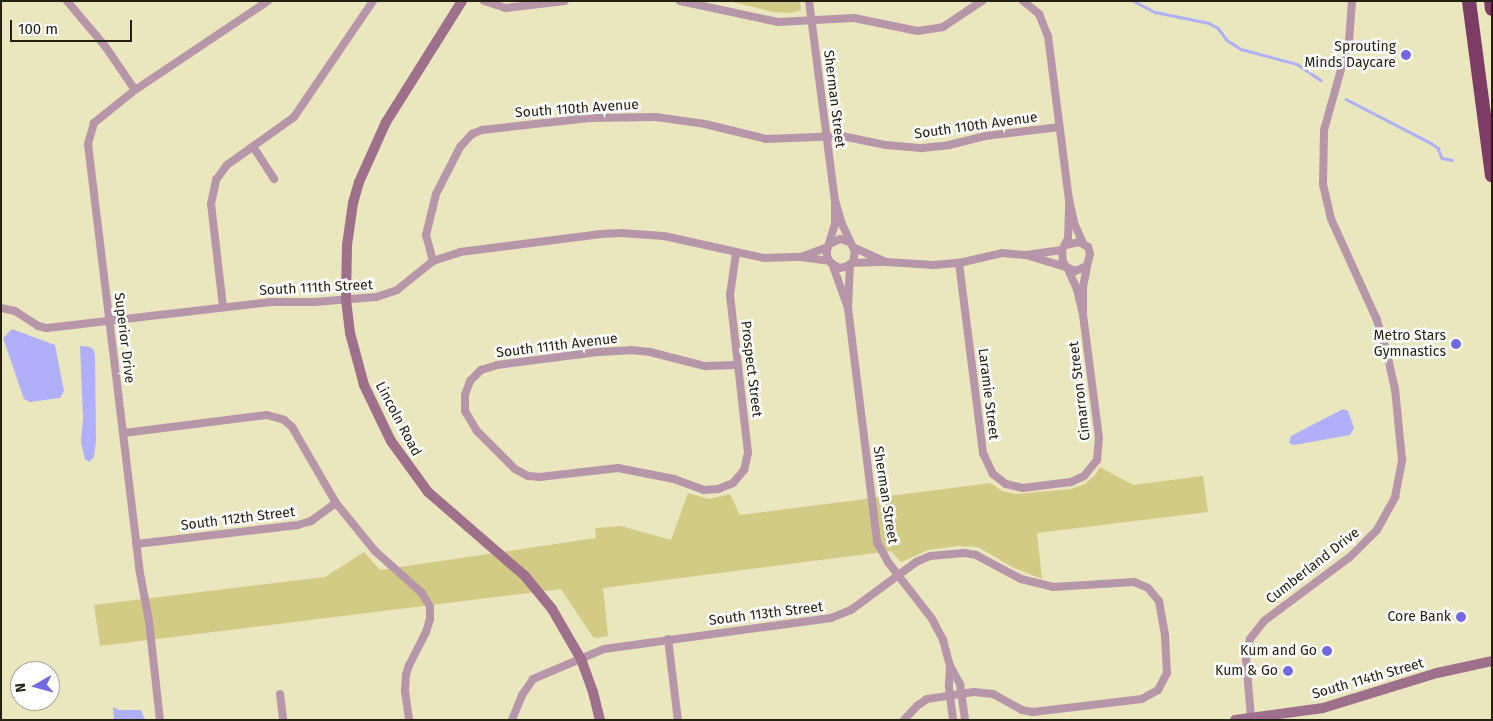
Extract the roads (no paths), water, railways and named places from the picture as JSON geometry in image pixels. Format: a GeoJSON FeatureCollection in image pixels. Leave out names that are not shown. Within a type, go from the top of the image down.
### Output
{"type":"FeatureCollection","features":[{"type":"Feature","properties":{"kind":"highway"},"geometry":{"type":"LineString","coordinates":[[1469,1],[1492,175]]}},
{"type":"Feature","properties":{"kind":"highway"},"geometry":{"type":"LineString","coordinates":[[1491,1],[1492,9]]}},
{"type":"Feature","properties":{"kind":"street"},"geometry":{"type":"LineString","coordinates":[[67,1],[105,46],[135,90]]}},
{"type":"Feature","properties":{"kind":"street","name":"Superior Drive"},"geometry":{"type":"LineString","coordinates":[[160,720],[149,621],[136,544],[88,144],[94,123],[135,90],[268,1]]}},
{"type":"Feature","properties":{"kind":"street"},"geometry":{"type":"LineString","coordinates":[[223,307],[211,204],[213,190],[224,168],[254,148],[294,117],[373,1]]}},
{"type":"Feature","properties":{"kind":"street","name":"Lincoln Road"},"geometry":{"type":"LineString","coordinates":[[462,1],[386,122],[367,161],[353,203],[349,224],[345,272],[350,333],[362,378],[391,441],[428,492],[525,576],[552,609],[581,659],[593,692],[600,720]]}},
{"type":"Feature","properties":{"kind":"street"},"geometry":{"type":"LineString","coordinates":[[484,1],[497,7],[512,8],[565,1]]}},
{"type":"Feature","properties":{"kind":"street"},"geometry":{"type":"LineString","coordinates":[[680,1],[773,21],[854,18],[905,30],[925,31],[950,23],[982,1]]}},
{"type":"Feature","properties":{"kind":"street","name":"Sherman Street"},"geometry":{"type":"LineString","coordinates":[[810,1],[835,200],[835,224],[829,246]]}},
{"type":"Feature","properties":{"kind":"street"},"geometry":{"type":"LineString","coordinates":[[1023,1],[1039,14],[1046,28],[1068,200],[1069,229],[1061,256],[1067,268]]}},
{"type":"Feature","properties":{"kind":"street","name":"Cumberland Drive"},"geometry":{"type":"LineString","coordinates":[[1250,718],[1246,659],[1250,638],[1264,621],[1350,557],[1377,530],[1395,497],[1402,460],[1395,389],[1384,344],[1376,318],[1331,219],[1323,184],[1324,130],[1349,41],[1352,1]]}},
{"type":"Feature","properties":{"kind":"street","name":"South 110th Avenue"},"geometry":{"type":"LineString","coordinates":[[433,260],[427,241],[427,232],[436,194],[460,147],[469,136],[479,130],[576,119],[637,116],[691,121],[766,139],[850,136],[886,145],[922,148],[949,145],[985,136],[1059,127]]}},
{"type":"Feature","properties":{"kind":"street"},"geometry":{"type":"LineString","coordinates":[[254,148],[274,180]]}},
{"type":"Feature","properties":{"kind":"street","name":"Sherman Street"},"geometry":{"type":"LineString","coordinates":[[835,200],[842,224],[853,246]]}},
{"type":"Feature","properties":{"kind":"street"},"geometry":{"type":"LineString","coordinates":[[886,262],[853,246],[847,240],[840,239],[829,246],[827,254],[831,264],[842,268],[851,263],[886,262],[923,265],[959,263],[1002,253],[1026,255],[1079,270],[1087,266],[1090,254],[1075,225],[1068,200]]}},
{"type":"Feature","properties":{"kind":"street","name":"South 111th Street"},"geometry":{"type":"LineString","coordinates":[[1,308],[15,312],[38,326],[47,328],[271,302],[346,300],[390,294],[433,260],[460,252],[581,236],[621,233],[664,236],[764,258],[801,257],[831,264]]}},
{"type":"Feature","properties":{"kind":"street"},"geometry":{"type":"LineString","coordinates":[[1026,255],[1064,248],[1074,241],[1083,243]]}},
{"type":"Feature","properties":{"kind":"street","name":"South 111th Street"},"geometry":{"type":"LineString","coordinates":[[801,257],[829,246]]}},
{"type":"Feature","properties":{"kind":"street"},"geometry":{"type":"LineString","coordinates":[[851,263],[855,255],[853,246]]}},
{"type":"Feature","properties":{"kind":"street","name":"Prospect Street"},"geometry":{"type":"LineString","coordinates":[[733,483],[744,470],[748,453],[730,295],[736,253]]}},
{"type":"Feature","properties":{"kind":"street","name":"Sherman Street"},"geometry":{"type":"LineString","coordinates":[[851,263],[848,308],[876,532],[883,554],[932,619],[943,640],[950,666],[962,694],[965,720]]}},
{"type":"Feature","properties":{"kind":"street","name":"Laramie Street"},"geometry":{"type":"LineString","coordinates":[[959,263],[985,461],[993,474],[1006,484],[1022,488],[1042,485]]}},
{"type":"Feature","properties":{"kind":"street","name":"Sherman Street"},"geometry":{"type":"LineString","coordinates":[[831,264],[848,308]]}},
{"type":"Feature","properties":{"kind":"street","name":"Cimarron Street"},"geometry":{"type":"LineString","coordinates":[[1083,315],[1083,287],[1087,266]]}},
{"type":"Feature","properties":{"kind":"street","name":"Cimarron Street"},"geometry":{"type":"LineString","coordinates":[[1042,485],[1079,479],[1093,466],[1099,453],[1083,315],[1077,289],[1067,268]]}},
{"type":"Feature","properties":{"kind":"street","name":"South 111th Avenue"},"geometry":{"type":"LineString","coordinates":[[733,483],[718,489],[704,490],[674,479],[618,468],[540,477],[528,476],[515,469],[474,428],[464,407],[466,391],[472,378],[485,368],[497,365],[592,352],[631,350],[650,352],[710,367],[738,365]]}},
{"type":"Feature","properties":{"kind":"street"},"geometry":{"type":"LineString","coordinates":[[124,432],[262,416],[277,417],[284,420],[299,436],[336,503],[375,551],[422,593],[430,607],[430,619],[426,632],[409,665],[406,676],[409,720]]}},
{"type":"Feature","properties":{"kind":"street","name":"South 112th Street"},"geometry":{"type":"LineString","coordinates":[[136,544],[298,525],[311,521],[336,503]]}},
{"type":"Feature","properties":{"kind":"street","name":"South 113th Street"},"geometry":{"type":"LineString","coordinates":[[512,720],[522,695],[533,679],[604,648],[831,618],[851,610],[898,575],[926,558],[964,553],[982,557],[1012,575],[1038,585],[1061,588],[1128,581],[1148,588],[1162,608],[1168,659],[1165,680],[1153,694],[1136,701],[1033,712],[1022,710],[993,694],[962,694]]}},
{"type":"Feature","properties":{"kind":"street"},"geometry":{"type":"LineString","coordinates":[[668,639],[678,720]]}},
{"type":"Feature","properties":{"kind":"street","name":"South 114th Street"},"geometry":{"type":"LineString","coordinates":[[1234,720],[1323,708],[1437,673],[1492,661]]}},
{"type":"Feature","properties":{"kind":"street","name":"Sherman Street"},"geometry":{"type":"LineString","coordinates":[[950,666],[950,695],[953,720]]}},
{"type":"Feature","properties":{"kind":"street"},"geometry":{"type":"LineString","coordinates":[[280,694],[283,720]]}},
{"type":"Feature","properties":{"kind":"street"},"geometry":{"type":"LineString","coordinates":[[904,720],[921,702],[935,697],[962,694]]}},
{"type":"Feature","properties":{"kind":"street","name":"South 114th Street"},"geometry":{"type":"LineString","coordinates":[[1239,720],[1250,718]]}},
{"type":"Feature","properties":{"kind":"water"},"geometry":{"type":"Polygon","coordinates":[[[12,329],[55,345],[64,391],[60,398],[30,402],[24,399],[3,338],[12,329]]]}},
{"type":"Feature","properties":{"kind":"water"},"geometry":{"type":"Polygon","coordinates":[[[80,346],[90,347],[94,350],[95,357],[96,441],[94,457],[89,462],[85,459],[81,442],[83,418],[80,346]]]}},
{"type":"Feature","properties":{"kind":"water"},"geometry":{"type":"Polygon","coordinates":[[[1343,409],[1348,411],[1354,428],[1350,435],[1294,445],[1289,443],[1291,436],[1343,409]]]}},
{"type":"Feature","properties":{"kind":"water"},"geometry":{"type":"Polygon","coordinates":[[[113,707],[119,710],[141,710],[145,720],[114,720],[113,707]]]}},
{"type":"Feature","properties":{"kind":"waterway"},"geometry":{"type":"LineString","coordinates":[[1134,1],[1155,12],[1209,23],[1218,28],[1227,40],[1241,49],[1297,64],[1321,80]]}},
{"type":"Feature","properties":{"kind":"waterway"},"geometry":{"type":"LineString","coordinates":[[1346,99],[1431,143],[1438,148],[1442,158],[1452,160]]}},
{"type":"Feature","properties":{"kind":"place","name":"Sprouting Minds Daycare"},"geometry":{"type":"Point","coordinates":[1406,55]}},
{"type":"Feature","properties":{"kind":"place","name":"Metro Stars Gymnastics"},"geometry":{"type":"Point","coordinates":[1456,344]}},
{"type":"Feature","properties":{"kind":"place","name":"Core Bank"},"geometry":{"type":"Point","coordinates":[1461,617]}},
{"type":"Feature","properties":{"kind":"place","name":"Kum and Go"},"geometry":{"type":"Point","coordinates":[1327,651]}},
{"type":"Feature","properties":{"kind":"place","name":"Kum & Go"},"geometry":{"type":"Point","coordinates":[1288,671]}}]}
